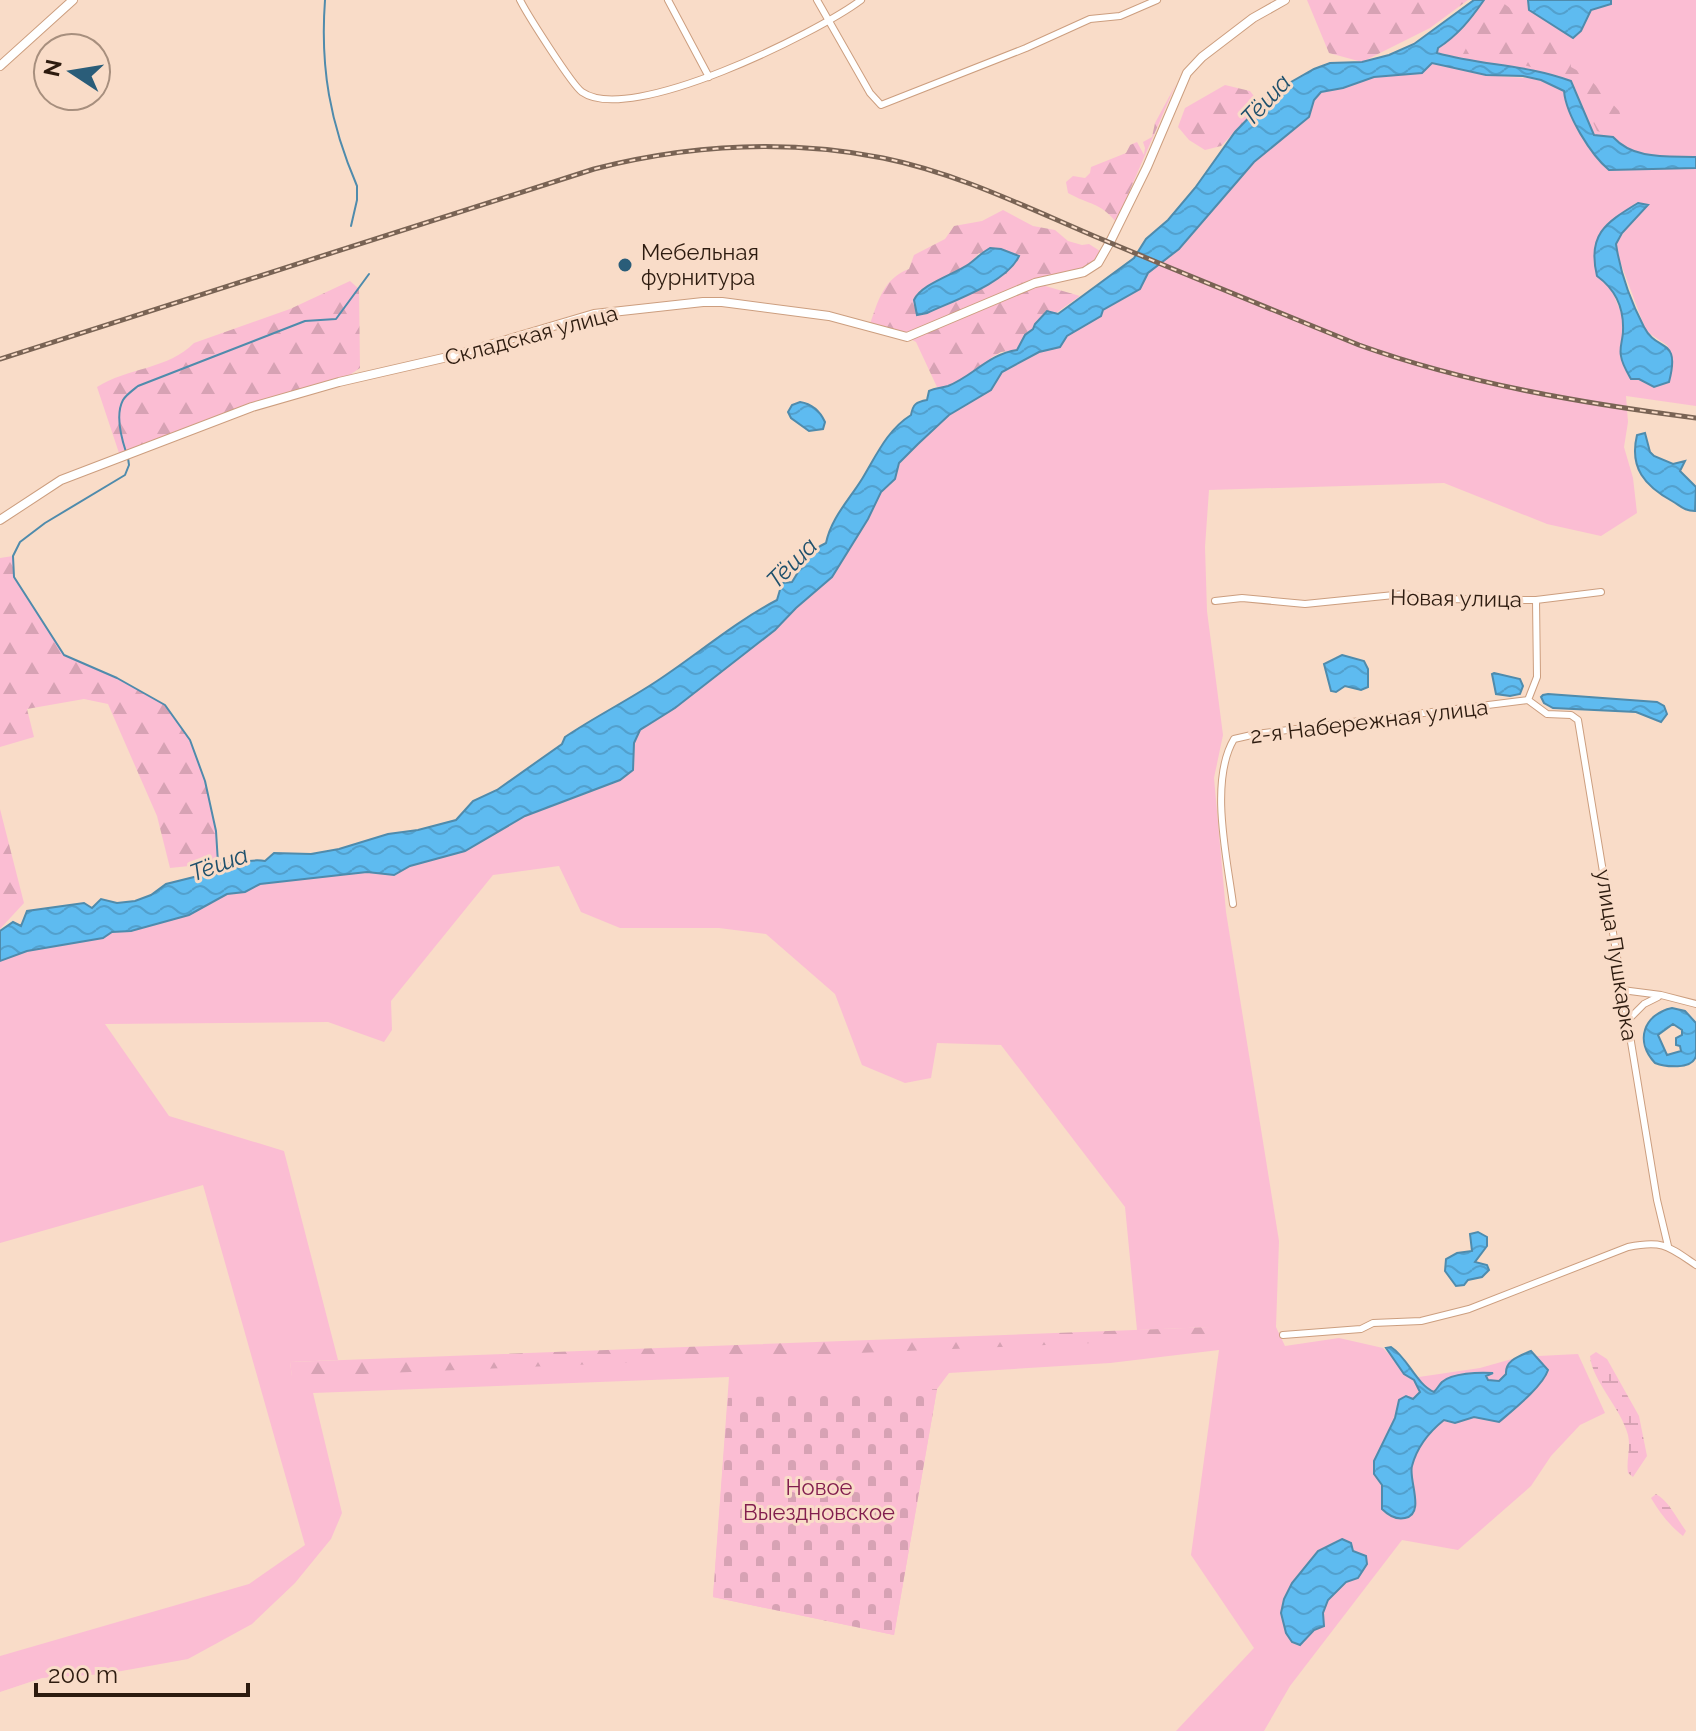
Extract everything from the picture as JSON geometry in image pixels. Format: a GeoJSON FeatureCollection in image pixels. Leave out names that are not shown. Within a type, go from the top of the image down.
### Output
{"type":"FeatureCollection","features":[{"type":"Feature","properties":{"kind":"street"},"geometry":{"type":"LineString","coordinates":[[0,66],[73,0]]}},
{"type":"Feature","properties":{"kind":"street"},"geometry":{"type":"LineString","coordinates":[[520,0],[580,92],[603,101],[672,90],[709,77],[829,21],[861,0]]}},
{"type":"Feature","properties":{"kind":"street"},"geometry":{"type":"LineString","coordinates":[[668,0],[709,77]]}},
{"type":"Feature","properties":{"kind":"street"},"geometry":{"type":"LineString","coordinates":[[817,0],[870,93],[881,105],[1026,48],[1090,19],[1120,16],[1157,0]]}},
{"type":"Feature","properties":{"kind":"street","name":"Складская улица"},"geometry":{"type":"LineString","coordinates":[[0,520],[61,480],[252,407],[339,382],[452,356],[594,314],[703,302],[734,303],[829,316],[907,337],[1035,283],[1084,272],[1098,263],[1110,242],[1147,167],[1187,73],[1202,57],[1242,26],[1285,0]]}},
{"type":"Feature","properties":{"kind":"street","name":"Новая улица"},"geometry":{"type":"LineString","coordinates":[[1215,601],[1242,598],[1305,604],[1404,594],[1437,599],[1536,600],[1601,592]]}},
{"type":"Feature","properties":{"kind":"street"},"geometry":{"type":"LineString","coordinates":[[1528,700],[1537,677],[1539,654],[1536,600]]}},
{"type":"Feature","properties":{"kind":"street","name":"2-я Набережная улица"},"geometry":{"type":"LineString","coordinates":[[1233,904],[1222,808],[1228,749],[1234,739],[1528,700]]}},
{"type":"Feature","properties":{"kind":"street","name":"улица Пушкарка"},"geometry":{"type":"LineString","coordinates":[[1528,700],[1547,714],[1571,715],[1578,720],[1657,1200],[1668,1246]]}},
{"type":"Feature","properties":{"kind":"street"},"geometry":{"type":"LineString","coordinates":[[1622,990],[1696,1004]]}},
{"type":"Feature","properties":{"kind":"street"},"geometry":{"type":"LineString","coordinates":[[1627,1021],[1644,1004],[1661,995]]}},
{"type":"Feature","properties":{"kind":"street"},"geometry":{"type":"LineString","coordinates":[[1283,1335],[1361,1329],[1373,1323],[1421,1321],[1469,1309],[1628,1247],[1648,1243],[1668,1246],[1696,1265]]}},
{"type":"Feature","properties":{"kind":"green space"},"geometry":{"type":"Polygon","coordinates":[[[1307,0],[1468,0],[1430,28],[1362,62],[1329,53],[1307,0]]]}},
{"type":"Feature","properties":{"kind":"green space"},"geometry":{"type":"Polygon","coordinates":[[[1484,0],[1696,0],[1696,157],[1641,153],[1613,137],[1594,135],[1571,81],[1537,71],[1437,53],[1438,48],[1463,27],[1484,0]]]}},
{"type":"Feature","properties":{"kind":"green space"},"geometry":{"type":"Polygon","coordinates":[[[1491,0],[1499,0],[1569,51],[1571,67],[1587,76],[1619,111],[1631,144],[1597,131],[1574,80],[1521,64],[1463,54],[1491,0]]]}},
{"type":"Feature","properties":{"kind":"green space"},"geometry":{"type":"Polygon","coordinates":[[[1432,63],[1543,82],[1564,91],[1580,134],[1609,170],[1696,168],[1696,406],[1626,396],[1628,422],[1624,447],[1633,478],[1637,513],[1601,536],[1547,524],[1444,483],[1209,490],[1205,547],[1207,611],[1223,735],[1214,778],[1226,912],[1279,1241],[1276,1327],[1285,1346],[1339,1338],[1383,1348],[1412,1378],[1480,1368],[1519,1357],[1578,1354],[1605,1413],[1580,1425],[1551,1456],[1531,1486],[1458,1550],[1402,1540],[1290,1686],[1264,1731],[1176,1731],[1254,1648],[1191,1555],[1219,1350],[1110,1363],[949,1373],[937,1389],[894,1635],[713,1597],[729,1377],[313,1393],[342,1513],[331,1539],[295,1583],[252,1624],[188,1659],[105,1674],[42,1678],[0,1692],[0,1656],[249,1584],[305,1545],[203,1185],[0,1243],[0,961],[27,951],[103,938],[112,932],[131,931],[189,915],[227,894],[245,892],[260,884],[367,872],[394,875],[410,866],[465,851],[525,816],[588,793],[633,770],[634,743],[640,730],[675,708],[775,630],[850,547],[881,492],[895,479],[899,463],[949,415],[991,390],[1002,372],[1039,352],[1060,347],[1067,336],[1140,289],[1148,273],[1179,249],[1254,162],[1321,92],[1374,77],[1422,73],[1432,63]],[[1614,218],[1610,286],[1622,315],[1620,354],[1631,379],[1639,379],[1654,387],[1668,346],[1646,331],[1618,256],[1616,244],[1632,220],[1614,218]],[[559,866],[493,875],[391,1001],[392,1030],[384,1042],[328,1022],[105,1024],[169,1116],[284,1151],[338,1360],[290,1362],[292,1376],[1212,1327],[1137,1330],[1125,1207],[1001,1045],[937,1043],[931,1078],[905,1083],[862,1065],[835,994],[766,934],[719,928],[620,928],[581,912],[559,866]]]}},
{"type":"Feature","properties":{"kind":"green space"},"geometry":{"type":"Polygon","coordinates":[[[1176,84],[1116,222],[1099,207],[1068,193],[1066,182],[1073,176],[1085,178],[1091,167],[1126,153],[1130,145],[1137,142],[1144,155],[1143,142],[1152,137],[1155,123],[1176,84]]]}},
{"type":"Feature","properties":{"kind":"green space"},"geometry":{"type":"Polygon","coordinates":[[[1225,85],[1250,91],[1261,105],[1221,146],[1205,150],[1189,140],[1178,127],[1185,108],[1225,85]]]}},
{"type":"Feature","properties":{"kind":"green space"},"geometry":{"type":"Polygon","coordinates":[[[1003,210],[1033,226],[1055,230],[1068,241],[1089,244],[1100,251],[1100,255],[1086,267],[909,334],[870,324],[883,291],[893,278],[909,269],[914,255],[945,239],[954,226],[982,221],[1003,210]],[[979,253],[969,264],[919,291],[945,304],[1008,270],[979,253]]]}},
{"type":"Feature","properties":{"kind":"green space"},"geometry":{"type":"Polygon","coordinates":[[[350,281],[359,289],[360,368],[339,382],[119,453],[97,387],[173,358],[194,343],[290,309],[350,281]]]}},
{"type":"Feature","properties":{"kind":"green space"},"geometry":{"type":"Polygon","coordinates":[[[1035,283],[1080,296],[1025,335],[1017,350],[1001,352],[982,368],[946,387],[937,387],[916,342],[907,337],[1035,283]]]}},
{"type":"Feature","properties":{"kind":"green space"},"geometry":{"type":"Polygon","coordinates":[[[13,556],[14,577],[64,655],[117,678],[165,705],[190,740],[205,781],[216,831],[218,863],[170,868],[157,816],[108,704],[84,699],[27,709],[34,737],[0,747],[0,558],[13,556]]]}},
{"type":"Feature","properties":{"kind":"green space"},"geometry":{"type":"Polygon","coordinates":[[[0,809],[24,903],[0,929],[0,809]]]}},
{"type":"Feature","properties":{"kind":"green space"},"geometry":{"type":"Polygon","coordinates":[[[1213,1327],[1213,1338],[292,1377],[290,1362],[1213,1327]]]}},
{"type":"Feature","properties":{"kind":"green space"},"geometry":{"type":"Polygon","coordinates":[[[1596,1352],[1607,1359],[1639,1416],[1647,1456],[1633,1477],[1628,1473],[1629,1440],[1624,1425],[1592,1365],[1590,1356],[1596,1352]]]}},
{"type":"Feature","properties":{"kind":"green space","name":"Новое Выездновское"},"geometry":{"type":"Polygon","coordinates":[[[937,1389],[894,1635],[713,1597],[728,1398],[937,1389]]]}},
{"type":"Feature","properties":{"kind":"green space"},"geometry":{"type":"Polygon","coordinates":[[[1656,1494],[1669,1506],[1686,1531],[1683,1536],[1654,1503],[1651,1498],[1656,1494]]]}},
{"type":"Feature","properties":{"kind":"water","name":"Тёша"},"geometry":{"type":"Polygon","coordinates":[[[1474,0],[1484,0],[1463,27],[1438,48],[1437,53],[1537,71],[1571,81],[1594,135],[1613,137],[1641,153],[1696,157],[1696,168],[1609,170],[1580,134],[1564,91],[1541,80],[1523,76],[1486,75],[1432,63],[1422,73],[1374,77],[1321,92],[1314,100],[1309,117],[1254,162],[1179,249],[1148,273],[1140,289],[1067,336],[1060,347],[1039,352],[1002,372],[991,390],[949,415],[918,444],[899,463],[895,479],[881,492],[832,577],[775,630],[675,708],[640,730],[634,743],[633,770],[620,780],[525,816],[465,851],[410,866],[394,875],[367,872],[260,884],[245,892],[227,894],[189,915],[131,931],[112,932],[103,938],[27,951],[0,961],[0,931],[13,922],[21,926],[27,911],[84,903],[92,908],[101,899],[117,903],[135,901],[151,895],[166,884],[198,876],[218,863],[265,861],[274,853],[311,854],[339,849],[388,834],[456,820],[473,801],[497,790],[562,744],[565,737],[648,687],[777,600],[782,583],[792,582],[810,555],[826,543],[836,517],[883,444],[895,428],[911,415],[916,404],[927,400],[929,391],[948,386],[998,356],[1017,350],[1025,335],[1047,311],[1058,314],[1134,258],[1146,239],[1168,220],[1235,132],[1261,105],[1314,69],[1330,63],[1362,62],[1414,44],[1474,0]]]}},
{"type":"Feature","properties":{"kind":"water"},"geometry":{"type":"Polygon","coordinates":[[[1528,0],[1611,0],[1611,4],[1591,10],[1581,31],[1573,38],[1529,10],[1528,0]]]}},
{"type":"Feature","properties":{"kind":"water"},"geometry":{"type":"Polygon","coordinates":[[[1638,203],[1648,205],[1616,244],[1623,276],[1639,317],[1649,335],[1670,351],[1672,358],[1669,382],[1654,387],[1639,379],[1631,379],[1622,362],[1623,323],[1620,307],[1609,287],[1597,276],[1595,262],[1601,232],[1616,217],[1638,203]]]}},
{"type":"Feature","properties":{"kind":"water"},"geometry":{"type":"Polygon","coordinates":[[[990,248],[1019,256],[1013,266],[991,283],[917,315],[914,300],[923,289],[969,264],[990,248]]]}},
{"type":"Feature","properties":{"kind":"water"},"geometry":{"type":"Polygon","coordinates":[[[800,402],[818,411],[825,422],[823,429],[809,431],[791,418],[788,412],[792,405],[800,402]]]}},
{"type":"Feature","properties":{"kind":"water"},"geometry":{"type":"Polygon","coordinates":[[[1645,433],[1654,456],[1673,464],[1685,461],[1680,471],[1696,487],[1695,511],[1685,509],[1662,495],[1641,475],[1635,447],[1637,435],[1645,433]]]}},
{"type":"Feature","properties":{"kind":"water"},"geometry":{"type":"Polygon","coordinates":[[[1342,655],[1364,661],[1368,669],[1368,687],[1361,690],[1345,686],[1336,692],[1331,691],[1324,664],[1342,655]]]}},
{"type":"Feature","properties":{"kind":"water"},"geometry":{"type":"Polygon","coordinates":[[[1494,673],[1520,679],[1523,686],[1520,694],[1496,694],[1494,673]]]}},
{"type":"Feature","properties":{"kind":"water"},"geometry":{"type":"Polygon","coordinates":[[[1548,694],[1657,702],[1664,706],[1667,714],[1661,722],[1636,712],[1553,708],[1541,697],[1548,694]]]}},
{"type":"Feature","properties":{"kind":"water"},"geometry":{"type":"Polygon","coordinates":[[[1672,1008],[1685,1011],[1696,1023],[1696,1056],[1689,1064],[1659,1064],[1649,1055],[1645,1046],[1645,1030],[1662,1011],[1672,1008]],[[1673,1024],[1658,1035],[1667,1055],[1681,1051],[1680,1046],[1676,1045],[1676,1038],[1682,1035],[1682,1030],[1673,1024]]]}},
{"type":"Feature","properties":{"kind":"water"},"geometry":{"type":"Polygon","coordinates":[[[1478,1232],[1487,1237],[1487,1246],[1475,1262],[1487,1265],[1489,1270],[1482,1277],[1456,1286],[1445,1271],[1446,1259],[1457,1253],[1472,1251],[1470,1234],[1478,1232]]]}},
{"type":"Feature","properties":{"kind":"water"},"geometry":{"type":"Polygon","coordinates":[[[1391,1347],[1422,1383],[1434,1392],[1446,1379],[1459,1375],[1493,1373],[1486,1376],[1488,1380],[1499,1381],[1511,1362],[1531,1351],[1548,1370],[1534,1390],[1499,1422],[1474,1417],[1455,1423],[1444,1420],[1433,1430],[1414,1459],[1411,1472],[1414,1510],[1405,1518],[1392,1516],[1382,1509],[1382,1485],[1374,1474],[1374,1461],[1395,1418],[1399,1400],[1406,1396],[1413,1399],[1420,1392],[1414,1380],[1404,1374],[1386,1348],[1391,1347]]]}},
{"type":"Feature","properties":{"kind":"water"},"geometry":{"type":"Polygon","coordinates":[[[1342,1539],[1351,1543],[1353,1551],[1366,1556],[1367,1564],[1358,1578],[1346,1582],[1328,1600],[1323,1613],[1324,1626],[1314,1630],[1300,1645],[1292,1642],[1286,1633],[1281,1613],[1284,1599],[1292,1583],[1318,1551],[1342,1539]]]}},
{"type":"Feature","properties":{"kind":"waterway"},"geometry":{"type":"LineString","coordinates":[[325,0],[324,49],[329,95],[340,140],[357,186],[351,226]]}},
{"type":"Feature","properties":{"kind":"waterway"},"geometry":{"type":"LineString","coordinates":[[126,452],[119,412],[124,398],[138,386],[305,321],[336,319],[369,274]]}},
{"type":"Feature","properties":{"kind":"waterway","name":"Тёша"},"geometry":{"type":"LineString","coordinates":[[128,458],[125,475],[45,523],[20,542],[13,556],[14,577],[64,655],[117,678],[165,705],[190,740],[205,781],[216,831],[218,863]]}},
{"type":"Feature","properties":{"kind":"railway"},"geometry":{"type":"LineString","coordinates":[[0,359],[594,169],[701,150],[811,148],[883,158],[938,172],[1359,345],[1400,359],[1525,390],[1696,418]]}},
{"type":"Feature","properties":{"kind":"place","name":"Мебельная фурнитура"},"geometry":{"type":"Point","coordinates":[625,265]}}]}
